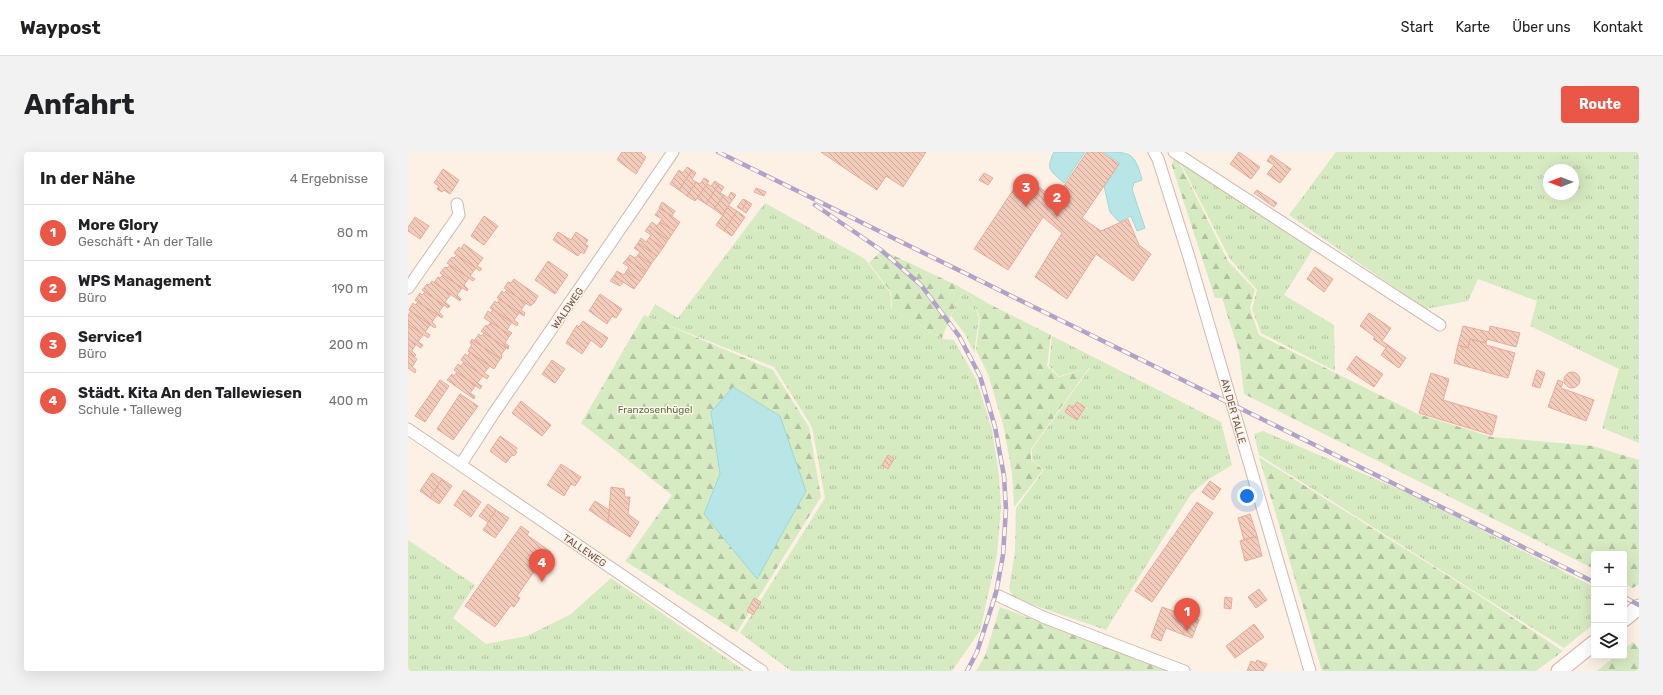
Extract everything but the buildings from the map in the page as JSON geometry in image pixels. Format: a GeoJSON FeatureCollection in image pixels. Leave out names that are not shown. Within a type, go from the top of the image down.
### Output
{"type":"FeatureCollection","features":[{"type":"Feature","properties":{"kind":"main road"},"geometry":{"type":"LineString","coordinates":[[1627,616],[1639,607]]}},
{"type":"Feature","properties":{"kind":"main road"},"geometry":{"type":"LineString","coordinates":[[1559,671],[1591,645]]}},
{"type":"Feature","properties":{"kind":"street","name":"WALDWEG"},"geometry":{"type":"LineString","coordinates":[[461,464],[494,413],[674,152]]}},
{"type":"Feature","properties":{"kind":"street","name":"AN DER TALLE"},"geometry":{"type":"LineString","coordinates":[[1154,152],[1185,244],[1310,671]]}},
{"type":"Feature","properties":{"kind":"street"},"geometry":{"type":"LineString","coordinates":[[1174,152],[1440,325]]}},
{"type":"Feature","properties":{"kind":"street"},"geometry":{"type":"LineString","coordinates":[[408,288],[459,215],[457,204]]}},
{"type":"Feature","properties":{"kind":"street","name":"TALLEWEG"},"geometry":{"type":"LineString","coordinates":[[408,429],[762,671]]}},
{"type":"Feature","properties":{"kind":"street"},"geometry":{"type":"LineString","coordinates":[[999,596],[1043,617],[1184,671]]}},
{"type":"Feature","properties":{"kind":"green space"},"geometry":{"type":"Polygon","coordinates":[[[1336,152],[1639,152],[1639,443],[1602,428],[1619,369],[1530,326],[1537,301],[1478,279],[1468,301],[1426,309],[1289,215],[1336,152]]]}},
{"type":"Feature","properties":{"kind":"green space"},"geometry":{"type":"Polygon","coordinates":[[[1178,158],[1313,249],[1284,295],[1334,325],[1335,371],[1261,333],[1252,309],[1257,290],[1230,259],[1178,158]]]}},
{"type":"Feature","properties":{"kind":"green space"},"geometry":{"type":"Polygon","coordinates":[[[1173,160],[1178,160],[1228,261],[1255,290],[1250,308],[1259,335],[1418,414],[1492,437],[1593,446],[1639,460],[1639,584],[1633,588],[1627,585],[1627,551],[1591,551],[1591,568],[1244,394],[1239,352],[1222,298],[1215,298],[1172,166],[1173,160]]]}},
{"type":"Feature","properties":{"kind":"green space"},"geometry":{"type":"Polygon","coordinates":[[[765,203],[865,259],[890,292],[891,308],[943,339],[954,340],[976,379],[992,429],[999,476],[1001,508],[997,555],[980,631],[952,671],[791,671],[740,633],[825,498],[812,427],[774,367],[648,317],[655,304],[678,318],[765,203]]]}},
{"type":"Feature","properties":{"kind":"green space"},"geometry":{"type":"Polygon","coordinates":[[[882,250],[956,285],[993,306],[1051,335],[1047,366],[1059,377],[1089,368],[1031,449],[1031,460],[1043,470],[1014,507],[1012,472],[1003,424],[988,374],[976,350],[980,318],[972,297],[963,291],[942,338],[892,309],[891,292],[869,263],[882,250]]]}},
{"type":"Feature","properties":{"kind":"green space"},"geometry":{"type":"Polygon","coordinates":[[[963,291],[972,297],[979,318],[974,353],[965,334],[951,316],[963,291]]]}},
{"type":"Feature","properties":{"kind":"green space","name":"Franzosenhügel"},"geometry":{"type":"Polygon","coordinates":[[[644,315],[773,370],[809,427],[821,497],[737,632],[625,561],[672,495],[581,423],[644,315]],[[720,474],[704,514],[757,579],[720,474]]]}},
{"type":"Feature","properties":{"kind":"green space"},"geometry":{"type":"Polygon","coordinates":[[[1052,336],[1221,422],[1232,465],[1209,479],[1191,494],[1106,630],[1015,599],[1009,589],[1015,551],[1016,508],[1044,470],[1032,460],[1032,449],[1090,368],[1059,376],[1049,366],[1052,336]]]}},
{"type":"Feature","properties":{"kind":"green space"},"geometry":{"type":"Polygon","coordinates":[[[1263,431],[1413,495],[1591,585],[1591,626],[1564,648],[1259,455],[1254,434],[1263,431]]]}},
{"type":"Feature","properties":{"kind":"green space"},"geometry":{"type":"Polygon","coordinates":[[[1259,457],[1480,596],[1563,651],[1536,671],[1322,671],[1259,457]]]}},
{"type":"Feature","properties":{"kind":"green space"},"geometry":{"type":"Polygon","coordinates":[[[408,540],[475,585],[453,618],[486,644],[527,636],[571,614],[611,578],[745,671],[408,671],[408,540]]]}},
{"type":"Feature","properties":{"kind":"green space"},"geometry":{"type":"Polygon","coordinates":[[[1000,607],[1168,671],[976,671],[985,656],[1000,607]]]}},
{"type":"Feature","properties":{"kind":"green space"},"geometry":{"type":"Polygon","coordinates":[[[1633,642],[1639,648],[1639,671],[1597,671],[1611,659],[1627,659],[1627,647],[1633,642]]]}},
{"type":"Feature","properties":{"kind":"water"},"geometry":{"type":"Polygon","coordinates":[[[1054,152],[1085,152],[1064,183],[1053,173],[1050,167],[1051,158],[1054,152]]]}},
{"type":"Feature","properties":{"kind":"water"},"geometry":{"type":"Polygon","coordinates":[[[1103,152],[1125,153],[1134,159],[1137,164],[1142,180],[1134,183],[1132,189],[1145,228],[1137,231],[1131,216],[1119,222],[1110,212],[1104,186],[1120,163],[1103,152]]]}},
{"type":"Feature","properties":{"kind":"water"},"geometry":{"type":"Polygon","coordinates":[[[733,387],[780,416],[806,491],[757,579],[704,514],[720,474],[711,412],[733,387]]]}},
{"type":"Feature","properties":{"kind":"railway"},"geometry":{"type":"LineString","coordinates":[[718,152],[1591,581]]}},
{"type":"Feature","properties":{"kind":"railway"},"geometry":{"type":"LineString","coordinates":[[815,205],[881,250],[921,285],[959,336],[980,376],[995,427],[1004,476],[1006,509],[1003,555],[996,593],[977,652],[967,671]]}},
{"type":"Feature","properties":{"kind":"railway"},"geometry":{"type":"LineString","coordinates":[[1627,599],[1639,605]]}},
{"type":"Feature","properties":{"kind":"place","name":"Service1"},"geometry":{"type":"Point","coordinates":[1026,207]}},
{"type":"Feature","properties":{"kind":"place","name":"WPS Management"},"geometry":{"type":"Point","coordinates":[1057,217]}},
{"type":"Feature","properties":{"kind":"place","name":"Städt. Kita An den Tallewiesen"},"geometry":{"type":"Point","coordinates":[542,582]}},
{"type":"Feature","properties":{"kind":"place","name":"More Glory"},"geometry":{"type":"Point","coordinates":[1187,631]}}]}
